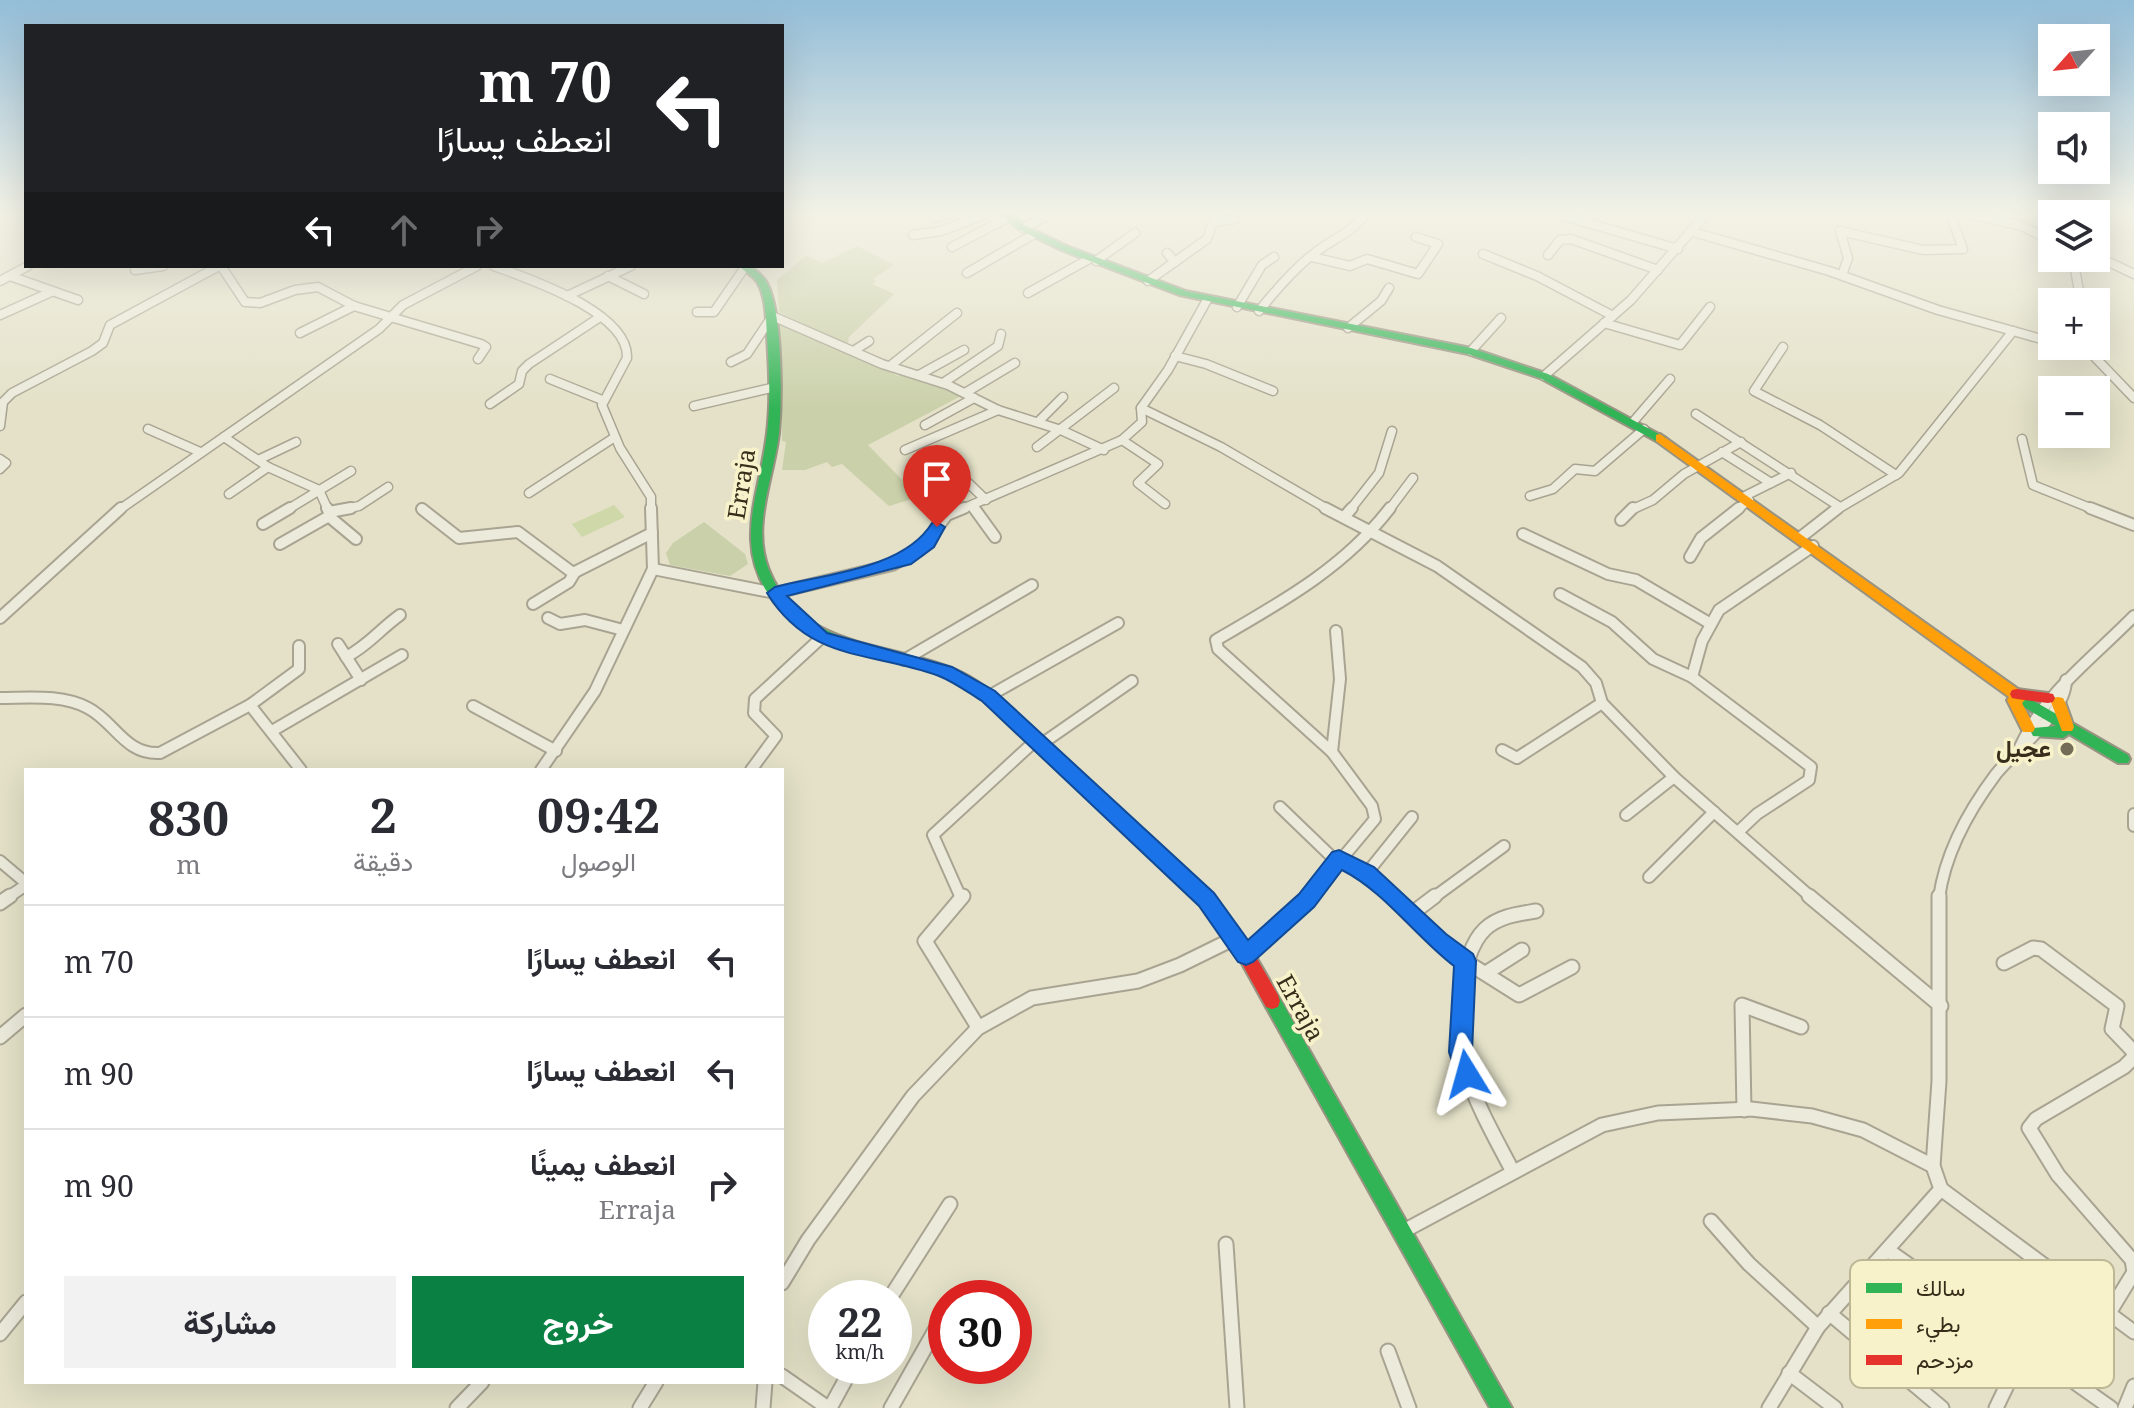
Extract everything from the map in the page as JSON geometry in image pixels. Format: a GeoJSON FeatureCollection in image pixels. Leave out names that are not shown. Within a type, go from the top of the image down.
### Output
{"type":"FeatureCollection","features":[{"type":"Feature","properties":{"kind":"street"},"geometry":{"type":"LineString","coordinates":[[17,279],[78,300]]}},
{"type":"Feature","properties":{"kind":"street"},"geometry":{"type":"LineString","coordinates":[[0,426],[0,410],[12,393],[99,346],[110,325],[196,279]]}},
{"type":"Feature","properties":{"kind":"street"},"geometry":{"type":"LineString","coordinates":[[229,279],[245,302],[260,303],[312,287],[354,306],[481,344],[486,347],[478,359]]}},
{"type":"Feature","properties":{"kind":"street"},"geometry":{"type":"LineString","coordinates":[[0,618],[128,501],[224,437],[390,318],[403,305],[453,279]]}},
{"type":"Feature","properties":{"kind":"street"},"geometry":{"type":"LineString","coordinates":[[525,279],[567,296],[619,333],[627,352],[621,371],[602,400]]}},
{"type":"Feature","properties":{"kind":"street"},"geometry":{"type":"LineString","coordinates":[[567,296],[602,279]]}},
{"type":"Feature","properties":{"kind":"street"},"geometry":{"type":"LineString","coordinates":[[613,279],[644,294]]}},
{"type":"Feature","properties":{"kind":"street"},"geometry":{"type":"LineString","coordinates":[[697,312],[714,312],[726,296],[733,279]]}},
{"type":"Feature","properties":{"kind":"street","name":"Erraja"},"geometry":{"type":"LineString","coordinates":[[756,279],[764,287],[770,318],[773,431],[756,536],[763,572],[775,593],[790,612],[821,638],[946,671],[989,696],[1206,899],[1246,955],[1400,1233],[1502,1408]]}},
{"type":"Feature","properties":{"kind":"street"},"geometry":{"type":"LineString","coordinates":[[1028,293],[1056,279]]}},
{"type":"Feature","properties":{"kind":"street"},"geometry":{"type":"LineString","coordinates":[[1142,279],[1237,307],[1471,351],[1544,376],[1638,425],[1746,498],[2014,697],[2039,721],[2128,762]]}},
{"type":"Feature","properties":{"kind":"street"},"geometry":{"type":"LineString","coordinates":[[1237,307],[1254,279]]}},
{"type":"Feature","properties":{"kind":"street"},"geometry":{"type":"LineString","coordinates":[[1259,311],[1291,279]]}},
{"type":"Feature","properties":{"kind":"street"},"geometry":{"type":"LineString","coordinates":[[1542,279],[1613,316]]}},
{"type":"Feature","properties":{"kind":"street"},"geometry":{"type":"LineString","coordinates":[[1544,376],[1613,316],[1649,279]]}},
{"type":"Feature","properties":{"kind":"street"},"geometry":{"type":"LineString","coordinates":[[1852,279],[1938,310],[2038,338]]}},
{"type":"Feature","properties":{"kind":"street"},"geometry":{"type":"LineString","coordinates":[[1348,328],[1381,301],[1389,288]]}},
{"type":"Feature","properties":{"kind":"street"},"geometry":{"type":"LineString","coordinates":[[0,315],[51,292]]}},
{"type":"Feature","properties":{"kind":"street"},"geometry":{"type":"LineString","coordinates":[[653,569],[775,593],[905,560],[928,543],[941,520],[1122,440],[1142,422],[1141,408],[1207,300]]}},
{"type":"Feature","properties":{"kind":"street"},"geometry":{"type":"LineString","coordinates":[[300,333],[354,306]]}},
{"type":"Feature","properties":{"kind":"street"},"geometry":{"type":"LineString","coordinates":[[1604,323],[1680,345],[1710,307]]}},
{"type":"Feature","properties":{"kind":"street"},"geometry":{"type":"LineString","coordinates":[[890,366],[957,313]]}},
{"type":"Feature","properties":{"kind":"street"},"geometry":{"type":"LineString","coordinates":[[490,404],[519,384],[522,371],[529,364],[600,317]]}},
{"type":"Feature","properties":{"kind":"street"},"geometry":{"type":"LineString","coordinates":[[731,362],[747,354],[770,318],[890,366],[943,383],[998,410],[1061,430],[1104,450]]}},
{"type":"Feature","properties":{"kind":"street"},"geometry":{"type":"LineString","coordinates":[[1471,351],[1501,318]]}},
{"type":"Feature","properties":{"kind":"street"},"geometry":{"type":"LineString","coordinates":[[1692,677],[1719,610],[1807,541],[1840,507],[1863,490],[1896,475],[2013,331]]}},
{"type":"Feature","properties":{"kind":"street"},"geometry":{"type":"LineString","coordinates":[[943,383],[998,346],[1001,334]]}},
{"type":"Feature","properties":{"kind":"street"},"geometry":{"type":"LineString","coordinates":[[855,350],[869,341]]}},
{"type":"Feature","properties":{"kind":"street"},"geometry":{"type":"LineString","coordinates":[[1783,347],[1754,391],[1827,430],[1896,475]]}},
{"type":"Feature","properties":{"kind":"street"},"geometry":{"type":"LineString","coordinates":[[919,375],[964,350]]}},
{"type":"Feature","properties":{"kind":"street"},"geometry":{"type":"LineString","coordinates":[[1175,356],[1206,364],[1273,391]]}},
{"type":"Feature","properties":{"kind":"street"},"geometry":{"type":"LineString","coordinates":[[2098,360],[2134,398]]}},
{"type":"Feature","properties":{"kind":"street"},"geometry":{"type":"LineString","coordinates":[[965,393],[1015,363]]}},
{"type":"Feature","properties":{"kind":"street"},"geometry":{"type":"LineString","coordinates":[[543,768],[588,704],[653,569],[649,493],[615,437],[602,400],[550,379]]}},
{"type":"Feature","properties":{"kind":"street"},"geometry":{"type":"LineString","coordinates":[[1530,496],[1553,489],[1576,468],[1595,471],[1638,425],[1670,379]]}},
{"type":"Feature","properties":{"kind":"street"},"geometry":{"type":"LineString","coordinates":[[694,406],[771,388]]}},
{"type":"Feature","properties":{"kind":"street"},"geometry":{"type":"LineString","coordinates":[[1037,447],[1114,388]]}},
{"type":"Feature","properties":{"kind":"street"},"geometry":{"type":"LineString","coordinates":[[1038,422],[1063,397]]}},
{"type":"Feature","properties":{"kind":"street"},"geometry":{"type":"LineString","coordinates":[[925,425],[974,398]]}},
{"type":"Feature","properties":{"kind":"street"},"geometry":{"type":"LineString","coordinates":[[1141,408],[1221,447],[1437,566],[1582,667],[1596,683],[1602,703],[1674,777],[1851,933],[1941,1006]]}},
{"type":"Feature","properties":{"kind":"street"},"geometry":{"type":"LineString","coordinates":[[905,450],[998,410]]}},
{"type":"Feature","properties":{"kind":"street"},"geometry":{"type":"LineString","coordinates":[[1696,414],[1840,507]]}},
{"type":"Feature","properties":{"kind":"street"},"geometry":{"type":"LineString","coordinates":[[148,429],[200,452]]}},
{"type":"Feature","properties":{"kind":"street"},"geometry":{"type":"LineString","coordinates":[[1345,516],[1379,473],[1392,431]]}},
{"type":"Feature","properties":{"kind":"street"},"geometry":{"type":"LineString","coordinates":[[224,437],[268,467],[319,490],[341,530],[356,539]]}},
{"type":"Feature","properties":{"kind":"street"},"geometry":{"type":"LineString","coordinates":[[529,493],[615,437]]}},
{"type":"Feature","properties":{"kind":"street"},"geometry":{"type":"LineString","coordinates":[[2022,439],[2033,485],[2134,525]]}},
{"type":"Feature","properties":{"kind":"street"},"geometry":{"type":"LineString","coordinates":[[1122,440],[1158,464],[1138,483],[1165,504]]}},
{"type":"Feature","properties":{"kind":"street"},"geometry":{"type":"LineString","coordinates":[[258,460],[296,442]]}},
{"type":"Feature","properties":{"kind":"street"},"geometry":{"type":"LineString","coordinates":[[1621,520],[1634,506],[1653,500],[1698,466],[1741,442]]}},
{"type":"Feature","properties":{"kind":"street"},"geometry":{"type":"LineString","coordinates":[[1722,452],[1771,483]]}},
{"type":"Feature","properties":{"kind":"street"},"geometry":{"type":"LineString","coordinates":[[0,459],[6,463],[0,469]]}},
{"type":"Feature","properties":{"kind":"street"},"geometry":{"type":"LineString","coordinates":[[229,494],[268,467]]}},
{"type":"Feature","properties":{"kind":"street"},"geometry":{"type":"LineString","coordinates":[[263,524],[351,471]]}},
{"type":"Feature","properties":{"kind":"street"},"geometry":{"type":"LineString","coordinates":[[1690,557],[1701,538],[1746,498],[1791,473]]}},
{"type":"Feature","properties":{"kind":"street"},"geometry":{"type":"LineString","coordinates":[[962,477],[986,500]]}},
{"type":"Feature","properties":{"kind":"street"},"geometry":{"type":"LineString","coordinates":[[1246,955],[1307,901],[1338,860],[1373,822],[1375,812],[1332,752],[1215,643],[1220,636],[1308,587],[1373,530],[1413,478]]}},
{"type":"Feature","properties":{"kind":"street"},"geometry":{"type":"LineString","coordinates":[[280,544],[330,514],[359,506],[388,487]]}},
{"type":"Feature","properties":{"kind":"street"},"geometry":{"type":"LineString","coordinates":[[973,506],[995,537]]}},
{"type":"Feature","properties":{"kind":"street"},"geometry":{"type":"LineString","coordinates":[[422,509],[459,538],[518,532],[569,572],[575,572],[652,533]]}},
{"type":"Feature","properties":{"kind":"street"},"geometry":{"type":"LineString","coordinates":[[1523,534],[1608,574],[1636,580],[1711,624]]}},
{"type":"Feature","properties":{"kind":"street"},"geometry":{"type":"LineString","coordinates":[[533,604],[569,582],[575,572]]}},
{"type":"Feature","properties":{"kind":"street"},"geometry":{"type":"LineString","coordinates":[[904,660],[1032,585]]}},
{"type":"Feature","properties":{"kind":"street"},"geometry":{"type":"LineString","coordinates":[[1560,594],[1612,622],[1653,659],[1692,677],[1811,767],[1809,780],[1757,814],[1738,832]]}},
{"type":"Feature","properties":{"kind":"street"},"geometry":{"type":"LineString","coordinates":[[346,657],[370,645],[376,632],[400,615]]}},
{"type":"Feature","properties":{"kind":"street"},"geometry":{"type":"LineString","coordinates":[[2037,1260],[1941,1189],[1933,1166],[1941,1006],[1939,916],[1945,863],[1984,792],[2020,747],[2066,680],[2134,616]]}},
{"type":"Feature","properties":{"kind":"street"},"geometry":{"type":"LineString","coordinates":[[548,618],[560,624],[585,620],[623,630]]}},
{"type":"Feature","properties":{"kind":"street"},"geometry":{"type":"LineString","coordinates":[[989,696],[1118,623]]}},
{"type":"Feature","properties":{"kind":"street"},"geometry":{"type":"LineString","coordinates":[[1332,752],[1340,679],[1336,631]]}},
{"type":"Feature","properties":{"kind":"street"},"geometry":{"type":"LineString","coordinates":[[752,768],[776,736],[754,713],[755,699],[821,638]]}},
{"type":"Feature","properties":{"kind":"street"},"geometry":{"type":"LineString","coordinates":[[338,644],[361,680]]}},
{"type":"Feature","properties":{"kind":"street"},"geometry":{"type":"LineString","coordinates":[[0,698],[79,704],[94,712],[121,739],[145,755],[160,753],[250,705],[299,669],[299,646]]}},
{"type":"Feature","properties":{"kind":"street"},"geometry":{"type":"LineString","coordinates":[[272,731],[402,655]]}},
{"type":"Feature","properties":{"kind":"street"},"geometry":{"type":"LineString","coordinates":[[978,1027],[925,941],[963,896],[933,835],[1038,742],[1132,681]]}},
{"type":"Feature","properties":{"kind":"street"},"geometry":{"type":"LineString","coordinates":[[2014,697],[2053,700]]}},
{"type":"Feature","properties":{"kind":"street"},"geometry":{"type":"LineString","coordinates":[[2053,700],[2066,731]]}},
{"type":"Feature","properties":{"kind":"street"},"geometry":{"type":"LineString","coordinates":[[1502,750],[1517,758],[1602,703]]}},
{"type":"Feature","properties":{"kind":"street"},"geometry":{"type":"LineString","coordinates":[[250,705],[300,768]]}},
{"type":"Feature","properties":{"kind":"street"},"geometry":{"type":"LineString","coordinates":[[473,706],[556,751]]}},
{"type":"Feature","properties":{"kind":"street"},"geometry":{"type":"LineString","coordinates":[[1626,815],[1674,777]]}},
{"type":"Feature","properties":{"kind":"street"},"geometry":{"type":"LineString","coordinates":[[1280,807],[1338,860],[1367,873],[1410,915],[1465,961],[1511,992],[1524,995],[1572,967]]}},
{"type":"Feature","properties":{"kind":"street"},"geometry":{"type":"LineString","coordinates":[[1649,877],[1714,812]]}},
{"type":"Feature","properties":{"kind":"street"},"geometry":{"type":"LineString","coordinates":[[2134,814],[2134,826]]}},
{"type":"Feature","properties":{"kind":"street"},"geometry":{"type":"LineString","coordinates":[[1367,873],[1412,817]]}},
{"type":"Feature","properties":{"kind":"street"},"geometry":{"type":"LineString","coordinates":[[1410,915],[1487,855],[1504,846]]}},
{"type":"Feature","properties":{"kind":"street"},"geometry":{"type":"LineString","coordinates":[[0,861],[24,882]]}},
{"type":"Feature","properties":{"kind":"street"},"geometry":{"type":"LineString","coordinates":[[0,903],[24,885]]}},
{"type":"Feature","properties":{"kind":"street"},"geometry":{"type":"LineString","coordinates":[[1513,1172],[1467,1074],[1461,1052],[1465,961],[1474,939],[1504,915],[1536,911]]}},
{"type":"Feature","properties":{"kind":"street"},"geometry":{"type":"LineString","coordinates":[[784,1279],[799,1253],[895,1121],[941,1063],[978,1027],[1034,997],[1151,977],[1190,962],[1235,938]]}},
{"type":"Feature","properties":{"kind":"street"},"geometry":{"type":"LineString","coordinates":[[2004,963],[2033,948],[2041,949],[2117,1006],[2112,1029],[2133,1051],[2134,1057],[2124,1067],[2036,1119],[2029,1128],[2031,1138],[2044,1157],[2132,1260],[2134,1272],[2114,1305]]}},
{"type":"Feature","properties":{"kind":"street"},"geometry":{"type":"LineString","coordinates":[[1486,973],[1522,950]]}},
{"type":"Feature","properties":{"kind":"street"},"geometry":{"type":"LineString","coordinates":[[1744,1110],[1740,1040],[1742,1005],[1750,1005],[1801,1027]]}},
{"type":"Feature","properties":{"kind":"street"},"geometry":{"type":"LineString","coordinates":[[0,1037],[24,1017]]}},
{"type":"Feature","properties":{"kind":"street"},"geometry":{"type":"LineString","coordinates":[[1400,1233],[1602,1125],[1629,1116],[1744,1110],[1841,1122],[1933,1166]]}},
{"type":"Feature","properties":{"kind":"street"},"geometry":{"type":"LineString","coordinates":[[1880,1260],[1941,1189]]}},
{"type":"Feature","properties":{"kind":"street"},"geometry":{"type":"LineString","coordinates":[[901,1280],[950,1204]]}},
{"type":"Feature","properties":{"kind":"street"},"geometry":{"type":"LineString","coordinates":[[1711,1221],[1749,1264],[1818,1327]]}},
{"type":"Feature","properties":{"kind":"street"},"geometry":{"type":"LineString","coordinates":[[1226,1244],[1237,1408]]}},
{"type":"Feature","properties":{"kind":"street"},"geometry":{"type":"LineString","coordinates":[[1889,1251],[1902,1260]]}},
{"type":"Feature","properties":{"kind":"street"},"geometry":{"type":"LineString","coordinates":[[1769,1408],[1818,1327],[1850,1291]]}},
{"type":"Feature","properties":{"kind":"street"},"geometry":{"type":"LineString","coordinates":[[0,1334],[24,1304]]}},
{"type":"Feature","properties":{"kind":"street"},"geometry":{"type":"LineString","coordinates":[[1829,1313],[1850,1332]]}},
{"type":"Feature","properties":{"kind":"street"},"geometry":{"type":"LineString","coordinates":[[2114,1317],[2134,1332]]}},
{"type":"Feature","properties":{"kind":"street"},"geometry":{"type":"LineString","coordinates":[[891,1408],[928,1343]]}},
{"type":"Feature","properties":{"kind":"street"},"geometry":{"type":"LineString","coordinates":[[1388,1351],[1409,1408]]}},
{"type":"Feature","properties":{"kind":"street"},"geometry":{"type":"LineString","coordinates":[[1789,1373],[1835,1408]]}},
{"type":"Feature","properties":{"kind":"street"},"geometry":{"type":"LineString","coordinates":[[784,1377],[829,1408],[843,1384]]}},
{"type":"Feature","properties":{"kind":"street"},"geometry":{"type":"LineString","coordinates":[[457,1408],[480,1384]]}},
{"type":"Feature","properties":{"kind":"street"},"geometry":{"type":"LineString","coordinates":[[640,1408],[655,1384]]}},
{"type":"Feature","properties":{"kind":"street"},"geometry":{"type":"LineString","coordinates":[[763,1408],[765,1384]]}},
{"type":"Feature","properties":{"kind":"street"},"geometry":{"type":"LineString","coordinates":[[2125,1408],[2134,1386]]}},
{"type":"Feature","properties":{"kind":"street"},"geometry":{"type":"LineString","coordinates":[[1910,1388],[1925,1402],[1942,1408]]}},
{"type":"Feature","properties":{"kind":"street"},"geometry":{"type":"LineString","coordinates":[[1996,1408],[2006,1388]]}},
{"type":"Feature","properties":{"kind":"street"},"geometry":{"type":"LineString","coordinates":[[2082,1388],[2111,1408]]}},
{"type":"Feature","properties":{"kind":"green space"},"geometry":{"type":"Polygon","coordinates":[[[873,279],[876,281],[872,284],[894,294],[845,344],[779,312],[777,280],[873,279]]]}},
{"type":"Feature","properties":{"kind":"green space"},"geometry":{"type":"Polygon","coordinates":[[[779,320],[898,376],[902,373],[961,396],[868,445],[919,497],[889,506],[842,464],[832,467],[827,462],[805,470],[782,470],[786,442],[782,441],[779,320]]]}},
{"type":"Feature","properties":{"kind":"green space"},"geometry":{"type":"Polygon","coordinates":[[[614,505],[625,517],[582,537],[572,524],[614,505]]]}},
{"type":"Feature","properties":{"kind":"green space"},"geometry":{"type":"Polygon","coordinates":[[[704,522],[745,554],[748,564],[730,576],[670,565],[666,553],[673,543],[704,522]]]}},
{"type":"Feature","properties":{"kind":"traffic: fast"},"geometry":{"type":"LineString","coordinates":[[759,279],[770,311],[774,379],[773,434],[759,504],[756,539],[763,572],[778,598],[796,618],[817,632],[865,650],[952,673],[978,689],[1008,714]]}},
{"type":"Feature","properties":{"kind":"traffic: fast"},"geometry":{"type":"LineString","coordinates":[[1145,279],[1183,293],[1471,351],[1544,376],[1660,438]]}},
{"type":"Feature","properties":{"kind":"traffic: fast"},"geometry":{"type":"LineString","coordinates":[[2020,698],[2123,759]]}},
{"type":"Feature","properties":{"kind":"traffic: fast"},"geometry":{"type":"LineString","coordinates":[[2038,732],[2063,732]]}},
{"type":"Feature","properties":{"kind":"traffic: fast"},"geometry":{"type":"LineString","coordinates":[[1272,1001],[1502,1408]]}},
{"type":"Feature","properties":{"kind":"traffic: slow"},"geometry":{"type":"LineString","coordinates":[[1660,438],[2020,698]]}},
{"type":"Feature","properties":{"kind":"traffic: slow"},"geometry":{"type":"LineString","coordinates":[[2014,700],[2028,728]]}},
{"type":"Feature","properties":{"kind":"traffic: slow"},"geometry":{"type":"LineString","coordinates":[[2058,702],[2067,727]]}},
{"type":"Feature","properties":{"kind":"traffic: jam"},"geometry":{"type":"LineString","coordinates":[[2017,694],[2048,698]]}},
{"type":"Feature","properties":{"kind":"traffic: jam"},"geometry":{"type":"LineString","coordinates":[[1008,714],[1206,899],[1246,955],[1272,1001]]}},
{"type":"Feature","properties":{"kind":"place","name":"عجيل"},"geometry":{"type":"Point","coordinates":[2067,749]}},
{"type":"Feature","properties":{"kind":"route"},"geometry":{"type":"LineString","coordinates":[[937,527],[928,543],[905,560],[775,593],[808,630],[821,638],[946,671],[989,696],[1154,847],[1206,899],[1246,955],[1307,901],[1339,858],[1367,873],[1438,941],[1465,961],[1461,1052],[1467,1074]]}}]}
